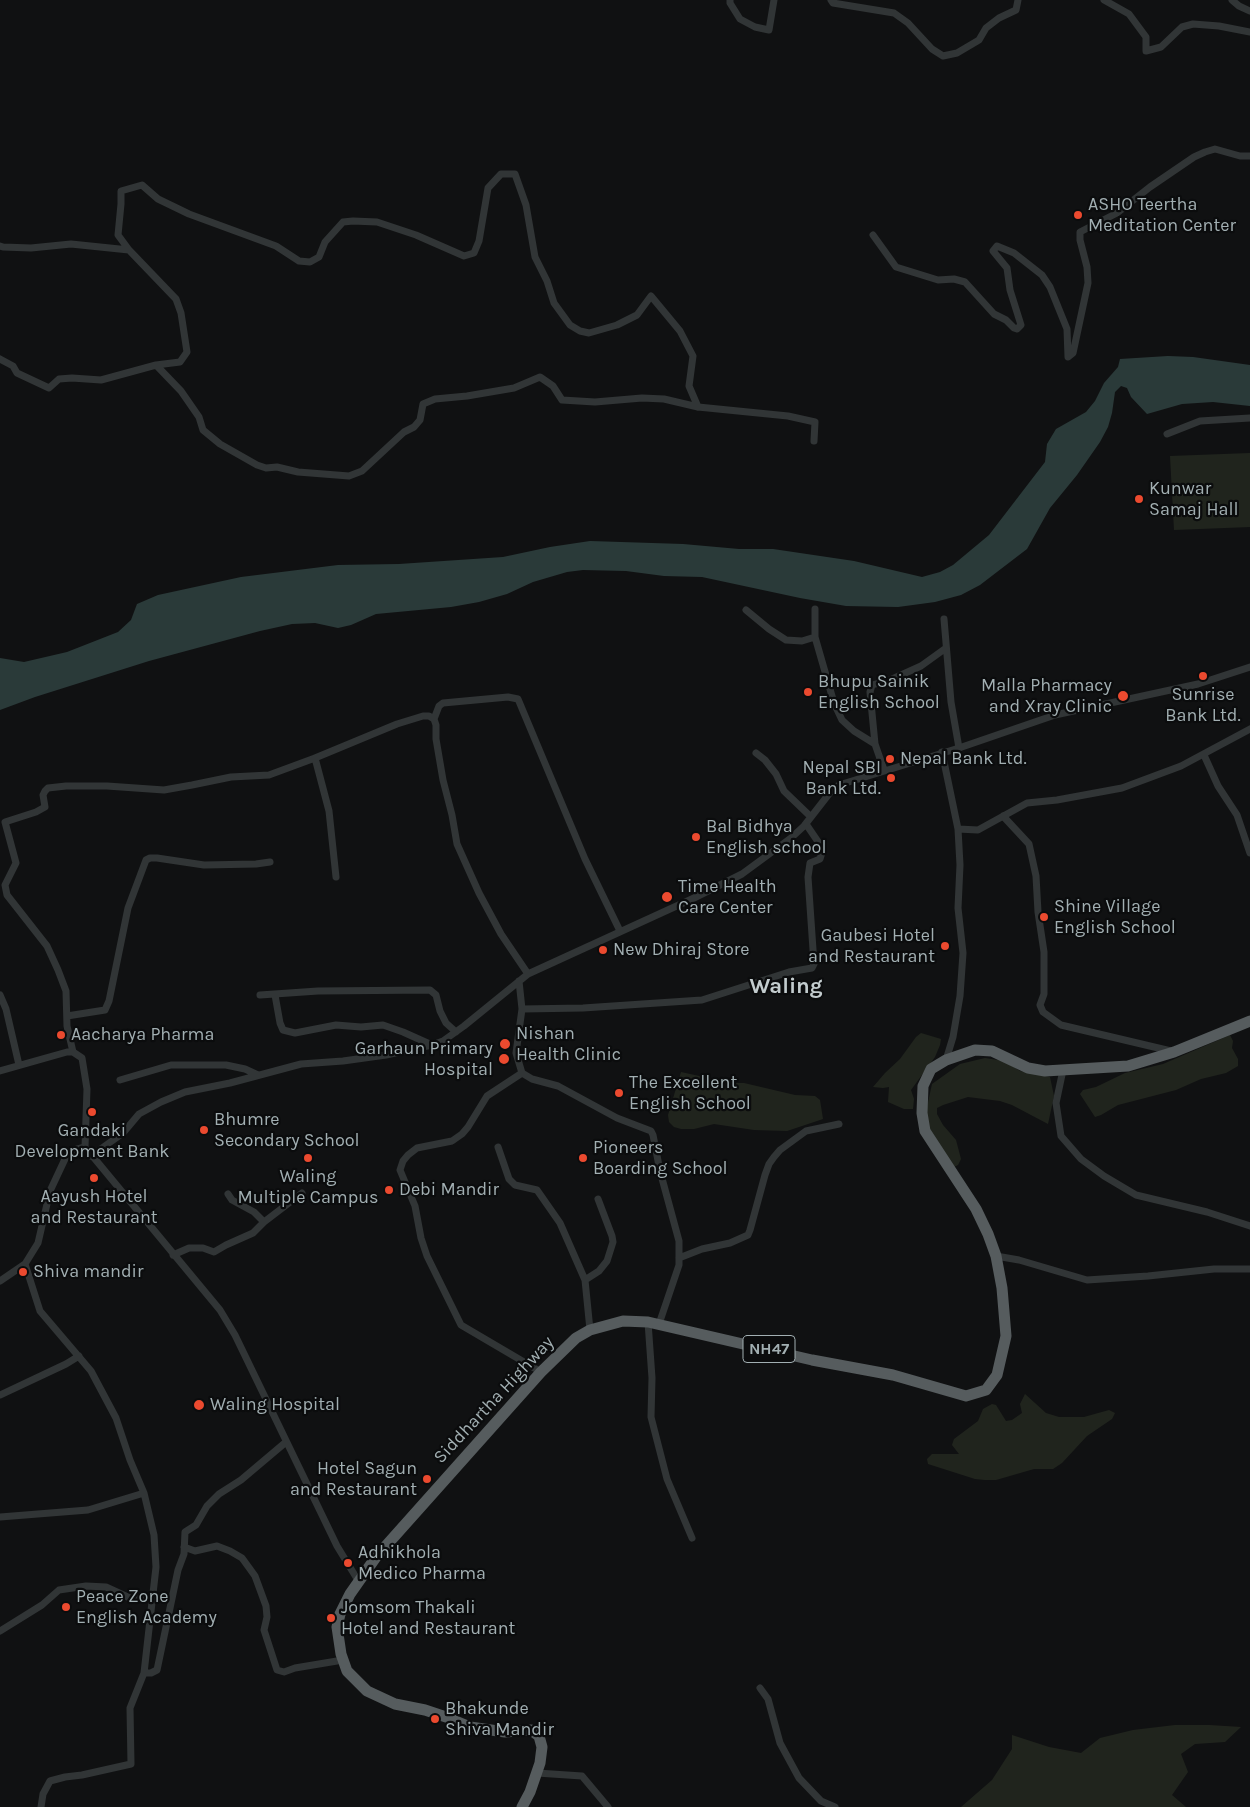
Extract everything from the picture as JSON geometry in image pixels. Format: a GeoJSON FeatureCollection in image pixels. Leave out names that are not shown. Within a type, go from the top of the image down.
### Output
{"type":"FeatureCollection","features":[{"type":"Feature","properties":{"kind":"highway","name":"Siddhartha Highway"},"geometry":{"type":"LineString","coordinates":[[522,1807],[537,1772],[542,1747],[539,1736],[531,1730],[505,1732],[470,1727],[424,1710],[395,1704],[367,1691],[347,1672],[343,1660],[338,1627],[340,1614],[350,1594],[376,1557],[541,1372],[576,1338],[590,1330],[623,1322],[654,1323],[812,1360],[893,1375],[966,1396],[986,1390],[997,1375],[1006,1336],[1002,1288],[996,1256],[976,1209],[926,1131],[922,1113],[924,1086],[931,1069],[946,1060],[975,1050],[992,1051],[1028,1068],[1045,1071],[1128,1066],[1174,1052],[1250,1021]]}},
{"type":"Feature","properties":{"kind":"street"},"geometry":{"type":"LineString","coordinates":[[730,0],[740,19],[755,27],[769,30],[774,0]]}},
{"type":"Feature","properties":{"kind":"street"},"geometry":{"type":"LineString","coordinates":[[830,0],[833,3],[894,13],[908,23],[932,48],[943,56],[957,53],[980,40],[986,28],[999,18],[1016,10],[1018,0]]}},
{"type":"Feature","properties":{"kind":"street"},"geometry":{"type":"LineString","coordinates":[[1104,0],[1129,14],[1146,37],[1146,51],[1160,47],[1182,27],[1193,24],[1219,26],[1250,32]]}},
{"type":"Feature","properties":{"kind":"street"},"geometry":{"type":"LineString","coordinates":[[1232,0],[1250,11]]}},
{"type":"Feature","properties":{"kind":"street"},"geometry":{"type":"LineString","coordinates":[[874,235],[896,267],[938,280],[954,279],[965,282],[994,314],[1006,320],[1017,329],[1021,325],[1010,290],[1007,268],[993,251],[998,246],[1014,253],[1042,274],[1050,288],[1067,329],[1068,357],[1074,353],[1088,283],[1080,232],[1117,213],[1150,187],[1194,157],[1205,152],[1215,150],[1240,156],[1250,156]]}},
{"type":"Feature","properties":{"kind":"street"},"geometry":{"type":"LineString","coordinates":[[0,359],[13,366],[17,374],[48,388],[58,379],[101,380],[156,365],[180,362],[188,352],[176,299],[118,235],[121,191],[132,186],[142,185],[158,200],[189,214],[276,246],[299,261],[310,262],[319,257],[325,242],[343,222],[353,221],[377,222],[416,235],[464,256],[474,253],[479,240],[488,188],[501,174],[515,174],[526,205],[535,257],[547,281],[554,303],[570,325],[580,331],[589,333],[617,325],[637,314],[651,296],[680,331],[693,356],[689,386],[698,407]]}},
{"type":"Feature","properties":{"kind":"street"},"geometry":{"type":"LineString","coordinates":[[0,246],[30,248],[71,244],[130,250]]}},
{"type":"Feature","properties":{"kind":"street"},"geometry":{"type":"LineString","coordinates":[[156,365],[181,391],[199,417],[203,430],[220,444],[257,465],[298,472],[350,476],[362,471],[404,432],[414,427],[420,420],[423,404],[435,399],[514,388],[540,378],[553,386],[562,400],[595,402],[642,398],[656,399],[698,407],[788,416],[815,422],[814,441]]}},
{"type":"Feature","properties":{"kind":"street"},"geometry":{"type":"LineString","coordinates":[[1167,434],[1200,421],[1250,418]]}},
{"type":"Feature","properties":{"kind":"street"},"geometry":{"type":"LineString","coordinates":[[815,609],[815,637],[830,694],[842,720],[854,731],[875,744]]}},
{"type":"Feature","properties":{"kind":"street"},"geometry":{"type":"LineString","coordinates":[[746,610],[786,640],[802,641],[815,637]]}},
{"type":"Feature","properties":{"kind":"street"},"geometry":{"type":"LineString","coordinates":[[944,619],[950,702],[959,748]]}},
{"type":"Feature","properties":{"kind":"street"},"geometry":{"type":"LineString","coordinates":[[884,770],[875,744],[870,692],[872,685],[890,680],[921,666],[946,648]]}},
{"type":"Feature","properties":{"kind":"street"},"geometry":{"type":"LineString","coordinates":[[91,1156],[123,1134],[140,1114],[160,1102],[186,1092],[230,1083],[301,1064],[386,1055],[432,1046],[443,1041],[528,974],[742,874],[791,838],[806,824],[835,787],[884,770],[959,748],[1055,715],[1198,684],[1250,667]]}},
{"type":"Feature","properties":{"kind":"street"},"geometry":{"type":"LineString","coordinates":[[528,974],[501,934],[479,893],[457,844],[443,780],[434,719],[439,706],[444,703],[508,697],[518,699],[586,859],[620,932]]}},
{"type":"Feature","properties":{"kind":"street"},"geometry":{"type":"LineString","coordinates":[[359,1582],[338,1546],[235,1335],[220,1310],[91,1156],[86,1147],[87,1089],[82,1058],[73,1052],[67,1026],[66,991],[47,946],[7,895],[5,885],[16,863],[5,822],[36,812],[45,806],[43,795],[48,788],[107,786],[164,790],[231,777],[269,775],[397,724],[423,716],[429,716],[434,719]]}},
{"type":"Feature","properties":{"kind":"street"},"geometry":{"type":"LineString","coordinates":[[958,828],[978,830],[1027,803],[1058,800],[1122,788],[1181,766],[1250,729]]}},
{"type":"Feature","properties":{"kind":"street"},"geometry":{"type":"LineString","coordinates":[[942,752],[958,828],[960,856],[958,908],[963,953],[960,996],[953,1037],[946,1060]]}},
{"type":"Feature","properties":{"kind":"street"},"geometry":{"type":"LineString","coordinates":[[756,753],[776,774],[784,791],[811,817]]}},
{"type":"Feature","properties":{"kind":"street"},"geometry":{"type":"LineString","coordinates":[[1204,755],[1218,786],[1237,815],[1250,853]]}},
{"type":"Feature","properties":{"kind":"street"},"geometry":{"type":"LineString","coordinates":[[315,758],[329,811],[336,877]]}},
{"type":"Feature","properties":{"kind":"street"},"geometry":{"type":"LineString","coordinates":[[1002,816],[1029,844],[1036,876],[1038,912],[1044,952],[1044,994],[1040,1005],[1043,1012],[1061,1025],[1174,1052]]}},
{"type":"Feature","properties":{"kind":"street"},"geometry":{"type":"LineString","coordinates":[[522,1009],[583,1008],[702,1000],[790,972],[812,968],[814,964],[808,877],[810,863],[820,859],[823,849],[806,824]]}},
{"type":"Feature","properties":{"kind":"street"},"geometry":{"type":"LineString","coordinates":[[67,1016],[104,1010],[109,1001],[128,908],[146,860],[157,858],[204,865],[270,862]]}},
{"type":"Feature","properties":{"kind":"street"},"geometry":{"type":"LineString","coordinates":[[519,981],[522,1009],[516,1053],[522,1073],[532,1079],[558,1086],[617,1118],[651,1131],[678,1241],[679,1258],[679,1265],[654,1323],[651,1417],[667,1479],[692,1538]]}},
{"type":"Feature","properties":{"kind":"street"},"geometry":{"type":"LineString","coordinates":[[260,995],[430,990],[436,995],[440,1011],[446,1023],[456,1032]]}},
{"type":"Feature","properties":{"kind":"street"},"geometry":{"type":"LineString","coordinates":[[275,994],[283,1030],[295,1032],[336,1025],[361,1027],[383,1025],[432,1046]]}},
{"type":"Feature","properties":{"kind":"street"},"geometry":{"type":"LineString","coordinates":[[0,995],[6,1009],[19,1065]]}},
{"type":"Feature","properties":{"kind":"street"},"geometry":{"type":"LineString","coordinates":[[0,1072],[19,1065],[73,1052]]}},
{"type":"Feature","properties":{"kind":"street"},"geometry":{"type":"LineString","coordinates":[[120,1080],[171,1065],[226,1065],[245,1069],[258,1075]]}},
{"type":"Feature","properties":{"kind":"street"},"geometry":{"type":"LineString","coordinates":[[1063,1070],[1056,1103],[1061,1136],[1081,1159],[1104,1176],[1136,1194],[1206,1212],[1250,1226]]}},
{"type":"Feature","properties":{"kind":"street"},"geometry":{"type":"LineString","coordinates":[[522,1073],[487,1096],[462,1134],[452,1141],[418,1148],[403,1161],[400,1170],[415,1206],[421,1238],[427,1256],[458,1320],[466,1329],[541,1372]]}},
{"type":"Feature","properties":{"kind":"street"},"geometry":{"type":"LineString","coordinates":[[679,1258],[702,1249],[730,1244],[748,1235],[764,1175],[774,1157],[780,1150],[806,1131],[840,1124]]}},
{"type":"Feature","properties":{"kind":"street"},"geometry":{"type":"LineString","coordinates":[[0,1281],[25,1264],[38,1243],[50,1191],[65,1159],[70,1151],[86,1147]]}},
{"type":"Feature","properties":{"kind":"street"},"geometry":{"type":"LineString","coordinates":[[498,1147],[509,1179],[515,1185],[537,1190],[560,1223],[586,1280],[590,1330]]}},
{"type":"Feature","properties":{"kind":"street"},"geometry":{"type":"LineString","coordinates":[[228,1194],[232,1200],[254,1212],[264,1222]]}},
{"type":"Feature","properties":{"kind":"street"},"geometry":{"type":"LineString","coordinates":[[173,1255],[189,1248],[203,1248],[214,1252],[253,1233],[264,1222],[302,1194]]}},
{"type":"Feature","properties":{"kind":"street"},"geometry":{"type":"LineString","coordinates":[[586,1280],[608,1261],[613,1242],[598,1199]]}},
{"type":"Feature","properties":{"kind":"street"},"geometry":{"type":"LineString","coordinates":[[996,1256],[1019,1260],[1087,1280],[1214,1269],[1250,1269]]}},
{"type":"Feature","properties":{"kind":"street"},"geometry":{"type":"LineString","coordinates":[[25,1264],[40,1311],[91,1370],[116,1418],[130,1460],[144,1493],[154,1535],[156,1567],[144,1672],[130,1708],[131,1764],[50,1781],[43,1794],[41,1807]]}},
{"type":"Feature","properties":{"kind":"street"},"geometry":{"type":"LineString","coordinates":[[0,1395],[79,1356]]}},
{"type":"Feature","properties":{"kind":"street"},"geometry":{"type":"LineString","coordinates":[[144,1672],[157,1670],[166,1620],[178,1570],[184,1554],[185,1532],[196,1525],[207,1506],[219,1494],[241,1480],[286,1442]]}},
{"type":"Feature","properties":{"kind":"street"},"geometry":{"type":"LineString","coordinates":[[0,1516],[88,1510],[144,1493]]}},
{"type":"Feature","properties":{"kind":"street"},"geometry":{"type":"LineString","coordinates":[[184,1546],[195,1551],[217,1546],[242,1558],[250,1568],[255,1576],[266,1606],[267,1617],[264,1630],[277,1670],[284,1672],[295,1668],[343,1660]]}},
{"type":"Feature","properties":{"kind":"street"},"geometry":{"type":"LineString","coordinates":[[0,1631],[42,1605],[60,1590],[93,1586],[106,1587],[130,1598],[153,1596]]}},
{"type":"Feature","properties":{"kind":"street"},"geometry":{"type":"LineString","coordinates":[[760,1688],[768,1699],[780,1743],[799,1778],[821,1801],[836,1807]]}},
{"type":"Feature","properties":{"kind":"street"},"geometry":{"type":"LineString","coordinates":[[537,1772],[582,1776],[608,1807]]}},
{"type":"Feature","properties":{"kind":"shaded area"},"geometry":{"type":"Polygon","coordinates":[[[1168,356],[1193,357],[1250,365],[1250,406],[1213,402],[1182,404],[1147,414],[1131,397],[1127,388],[1121,386],[1115,392],[1108,427],[1100,442],[1077,475],[1050,508],[1027,549],[980,585],[961,595],[935,602],[898,607],[846,606],[702,577],[664,576],[626,571],[583,570],[567,572],[533,582],[507,594],[479,602],[451,607],[376,614],[351,625],[338,628],[315,623],[292,624],[260,631],[149,661],[0,710],[0,658],[24,662],[67,652],[118,632],[131,620],[137,604],[158,595],[241,577],[338,565],[399,564],[503,557],[590,541],[773,549],[854,561],[922,577],[940,572],[953,565],[989,535],[1045,462],[1047,444],[1056,429],[1086,412],[1095,401],[1104,383],[1118,367],[1120,359],[1168,356]]]}},
{"type":"Feature","properties":{"kind":"shaded area"},"geometry":{"type":"Polygon","coordinates":[[[1250,453],[1250,527],[1174,530],[1170,456],[1250,453]]]}},
{"type":"Feature","properties":{"kind":"shaded area"},"geometry":{"type":"Polygon","coordinates":[[[921,1033],[941,1039],[940,1045],[935,1057],[911,1090],[914,1099],[913,1109],[904,1109],[888,1102],[889,1087],[873,1087],[900,1059],[921,1033]]]}},
{"type":"Feature","properties":{"kind":"shaded area"},"geometry":{"type":"Polygon","coordinates":[[[1230,1035],[1233,1041],[1232,1048],[1238,1059],[1238,1066],[1226,1073],[1201,1079],[1176,1090],[1118,1105],[1095,1117],[1080,1094],[1083,1090],[1096,1087],[1125,1073],[1163,1064],[1230,1035]]]}},
{"type":"Feature","properties":{"kind":"shaded area"},"geometry":{"type":"Polygon","coordinates":[[[985,1058],[1004,1061],[1020,1071],[1050,1077],[1054,1096],[1048,1124],[1012,1105],[1000,1101],[968,1097],[943,1105],[937,1108],[937,1114],[943,1125],[956,1140],[961,1159],[958,1165],[952,1168],[926,1123],[925,1116],[932,1084],[960,1064],[985,1058]]]}},
{"type":"Feature","properties":{"kind":"shaded area"},"geometry":{"type":"Polygon","coordinates":[[[681,1072],[731,1083],[744,1083],[795,1095],[815,1096],[820,1100],[823,1119],[787,1131],[754,1130],[714,1124],[694,1129],[674,1127],[669,1122],[668,1115],[681,1072]]]}},
{"type":"Feature","properties":{"kind":"shaded area"},"geometry":{"type":"Polygon","coordinates":[[[1025,1394],[1046,1413],[1059,1417],[1084,1417],[1109,1410],[1115,1413],[1112,1419],[1087,1436],[1062,1463],[1053,1469],[1034,1469],[996,1480],[985,1480],[975,1479],[928,1464],[927,1459],[932,1454],[959,1454],[952,1445],[954,1439],[978,1421],[983,1409],[992,1404],[996,1405],[1006,1421],[1012,1420],[1022,1413],[1020,1404],[1025,1394]]]}},
{"type":"Feature","properties":{"kind":"shaded area"},"geometry":{"type":"Polygon","coordinates":[[[1175,1725],[1241,1727],[1225,1742],[1195,1744],[1181,1754],[1188,1772],[1172,1795],[1186,1807],[961,1807],[992,1780],[1012,1749],[1012,1735],[1049,1747],[1081,1753],[1100,1738],[1133,1730],[1175,1725]]]}},
{"type":"Feature","properties":{"kind":"place","name":"ASHO Teertha Meditation Center"},"geometry":{"type":"Point","coordinates":[1078,215]}},
{"type":"Feature","properties":{"kind":"place","name":"Kunwar Samaj Hall"},"geometry":{"type":"Point","coordinates":[1139,499]}},
{"type":"Feature","properties":{"kind":"place","name":"Sunrise Bank Ltd."},"geometry":{"type":"Point","coordinates":[1203,676]}},
{"type":"Feature","properties":{"kind":"place","name":"Bhupu Sainik English School"},"geometry":{"type":"Point","coordinates":[808,692]}},
{"type":"Feature","properties":{"kind":"place","name":"Malla Pharmacy and Xray Clinic"},"geometry":{"type":"Point","coordinates":[1123,696]}},
{"type":"Feature","properties":{"kind":"place","name":"Nepal Bank Ltd."},"geometry":{"type":"Point","coordinates":[890,759]}},
{"type":"Feature","properties":{"kind":"place","name":"Nepal SBI Bank Ltd."},"geometry":{"type":"Point","coordinates":[891,778]}},
{"type":"Feature","properties":{"kind":"place","name":"Bal Bidhya English school"},"geometry":{"type":"Point","coordinates":[696,837]}},
{"type":"Feature","properties":{"kind":"place","name":"Time Health Care Center"},"geometry":{"type":"Point","coordinates":[667,897]}},
{"type":"Feature","properties":{"kind":"place","name":"Shine Village English School"},"geometry":{"type":"Point","coordinates":[1044,917]}},
{"type":"Feature","properties":{"kind":"place","name":"Gaubesi Hotel and Restaurant"},"geometry":{"type":"Point","coordinates":[945,946]}},
{"type":"Feature","properties":{"kind":"place","name":"New Dhiraj Store"},"geometry":{"type":"Point","coordinates":[603,950]}},
{"type":"Feature","properties":{"kind":"place","name":"Aacharya Pharma"},"geometry":{"type":"Point","coordinates":[61,1035]}},
{"type":"Feature","properties":{"kind":"place","name":"Nishan Health Clinic"},"geometry":{"type":"Point","coordinates":[505,1044]}},
{"type":"Feature","properties":{"kind":"place","name":"Garhaun Primary Hospital"},"geometry":{"type":"Point","coordinates":[504,1059]}},
{"type":"Feature","properties":{"kind":"place","name":"The Excellent English School"},"geometry":{"type":"Point","coordinates":[619,1093]}},
{"type":"Feature","properties":{"kind":"place","name":"Gandaki Development Bank"},"geometry":{"type":"Point","coordinates":[92,1112]}},
{"type":"Feature","properties":{"kind":"place","name":"Bhumre Secondary School"},"geometry":{"type":"Point","coordinates":[204,1130]}},
{"type":"Feature","properties":{"kind":"place","name":"Waling Multiple Campus"},"geometry":{"type":"Point","coordinates":[308,1158]}},
{"type":"Feature","properties":{"kind":"place","name":"Pioneers Boarding School"},"geometry":{"type":"Point","coordinates":[583,1158]}},
{"type":"Feature","properties":{"kind":"place","name":"Aayush Hotel and Restaurant"},"geometry":{"type":"Point","coordinates":[94,1178]}},
{"type":"Feature","properties":{"kind":"place","name":"Debi Mandir"},"geometry":{"type":"Point","coordinates":[389,1190]}},
{"type":"Feature","properties":{"kind":"place","name":"Shiva mandir"},"geometry":{"type":"Point","coordinates":[23,1272]}},
{"type":"Feature","properties":{"kind":"place","name":"Waling Hospital"},"geometry":{"type":"Point","coordinates":[199,1405]}},
{"type":"Feature","properties":{"kind":"place","name":"Hotel Sagun and Restaurant"},"geometry":{"type":"Point","coordinates":[427,1479]}},
{"type":"Feature","properties":{"kind":"place","name":"Adhikhola Medico Pharma"},"geometry":{"type":"Point","coordinates":[348,1563]}},
{"type":"Feature","properties":{"kind":"place","name":"Peace Zone English Academy"},"geometry":{"type":"Point","coordinates":[66,1607]}},
{"type":"Feature","properties":{"kind":"place","name":"Jomsom Thakali Hotel and Restaurant"},"geometry":{"type":"Point","coordinates":[331,1618]}},
{"type":"Feature","properties":{"kind":"place","name":"Bhakunde Shiva Mandir"},"geometry":{"type":"Point","coordinates":[435,1719]}},
{"type":"Feature","properties":{"kind":"district","name":"Waling"},"geometry":{"type":"Point","coordinates":[786,987]}}]}
